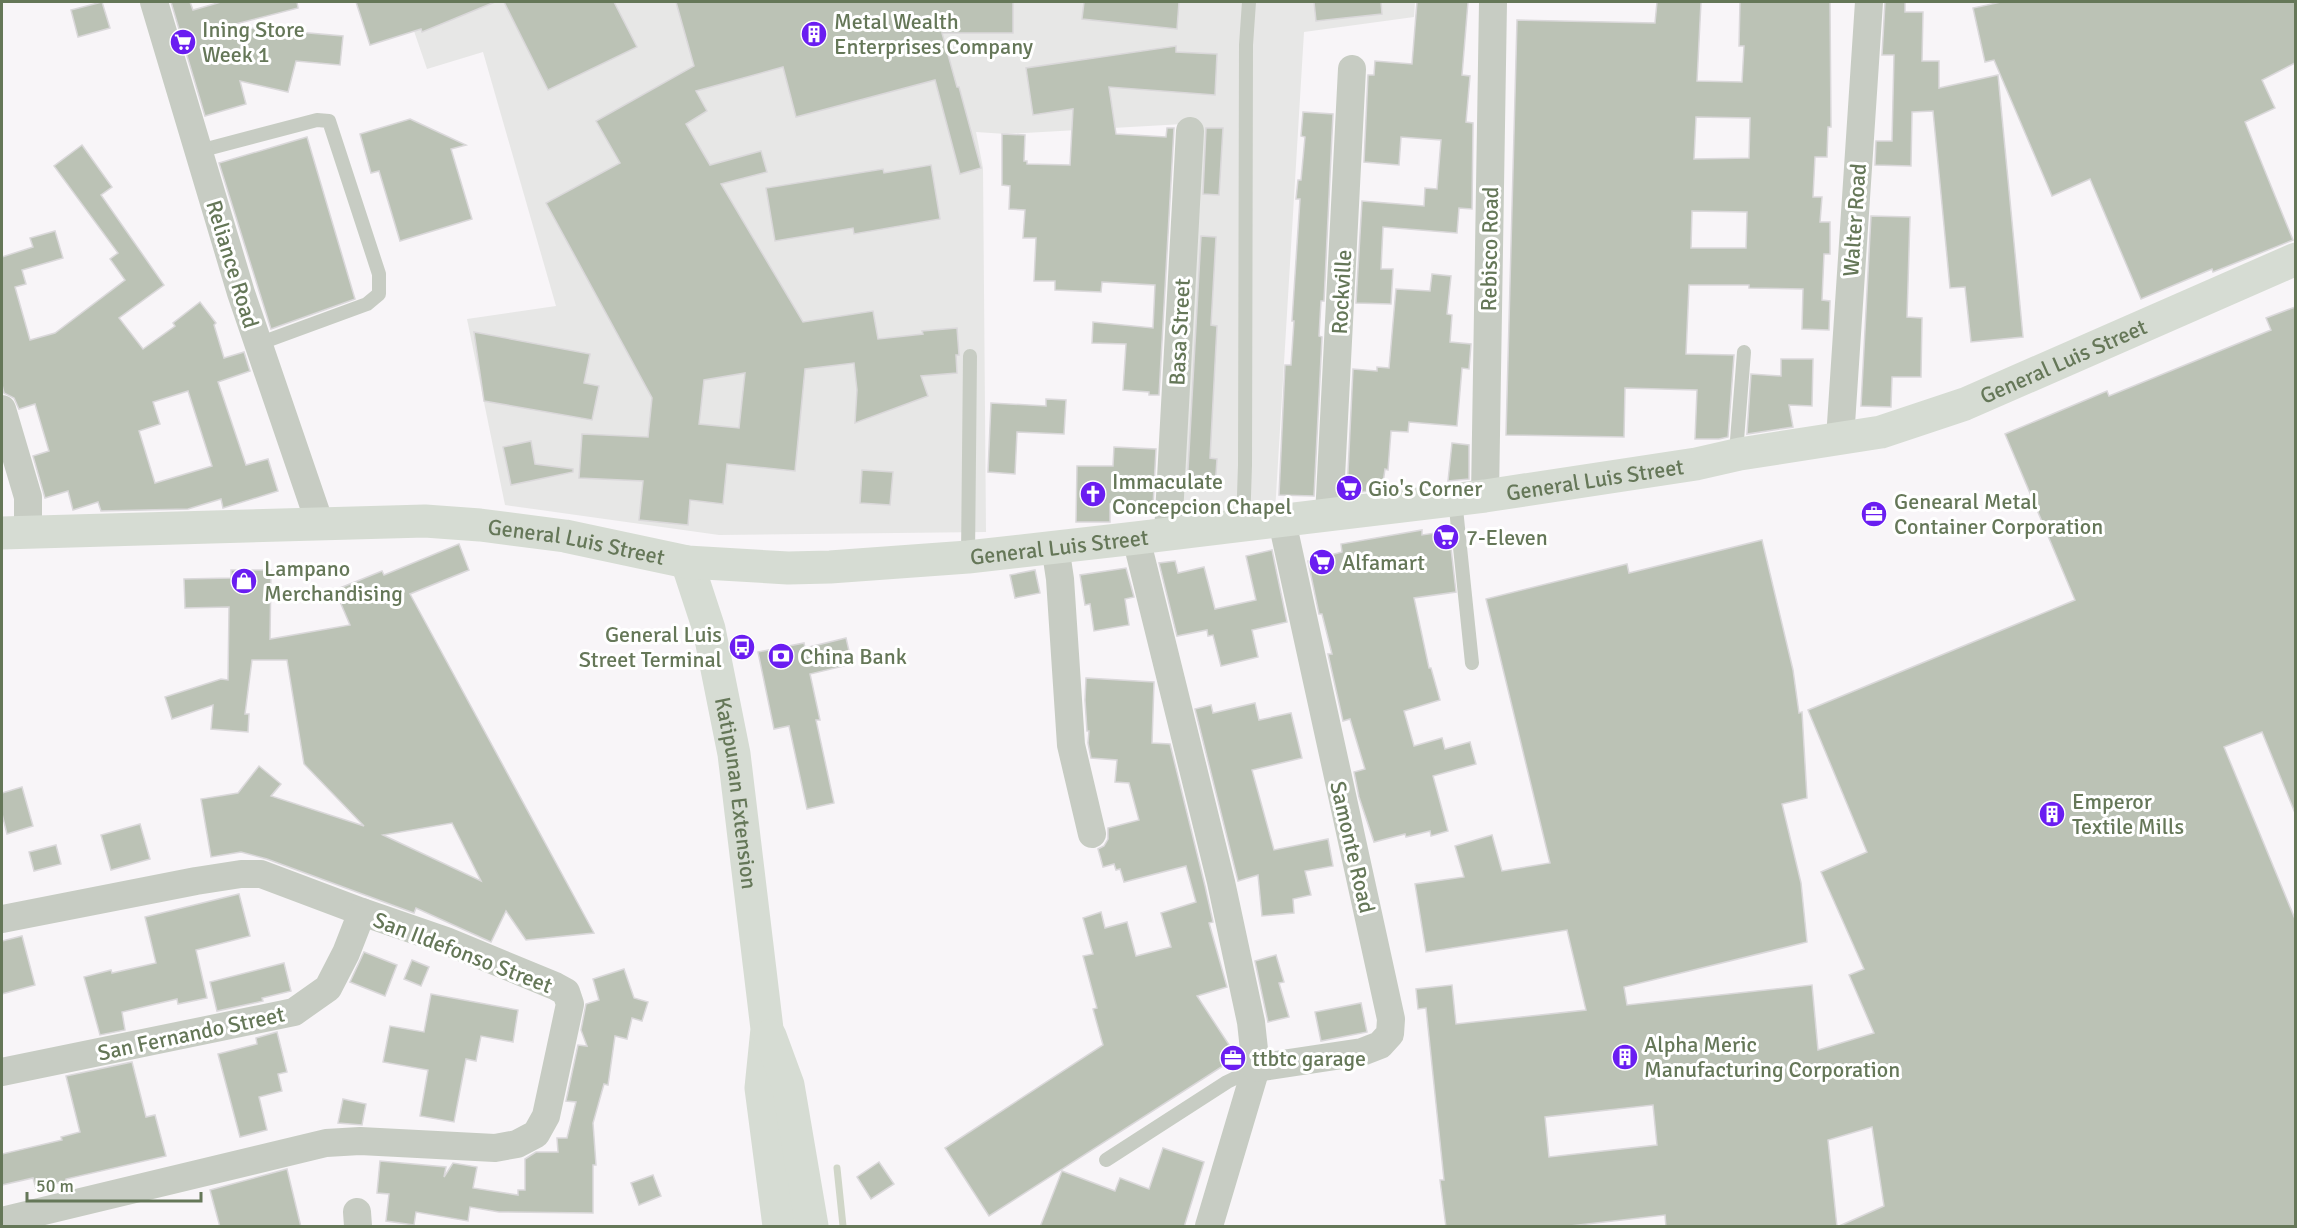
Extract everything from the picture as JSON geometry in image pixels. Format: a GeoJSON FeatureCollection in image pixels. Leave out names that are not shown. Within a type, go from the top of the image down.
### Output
{"type":"FeatureCollection","features":[{"type":"Feature","properties":{"kind":"main road","name":"General Luis Street"},"geometry":{"type":"LineString","coordinates":[[15,532],[425,521],[480,525],[566,536],[687,562],[788,568],[968,556],[1329,516],[1696,464],[1740,454],[1881,432],[1965,404],[2295,259]]}},
{"type":"Feature","properties":{"kind":"main road","name":"Katipunan Extension"},"geometry":{"type":"LineString","coordinates":[[687,562],[709,629],[732,744],[767,1029],[761,1088],[779,1227]]}},
{"type":"Feature","properties":{"kind":"main road","name":"Katipunan Extension"},"geometry":{"type":"LineString","coordinates":[[767,1029],[788,1085],[812,1227]]}},
{"type":"Feature","properties":{"kind":"street","name":"Reliance Road"},"geometry":{"type":"LineString","coordinates":[[154,2],[241,293],[320,524]]}},
{"type":"Feature","properties":{"kind":"street","name":"Rebisco Road"},"geometry":{"type":"LineString","coordinates":[[1470,497],[1492,2]]}},
{"type":"Feature","properties":{"kind":"street","name":"Walter Road"},"geometry":{"type":"LineString","coordinates":[[1840,439],[1869,2]]}},
{"type":"Feature","properties":{"kind":"street","name":"Rockville"},"geometry":{"type":"LineString","coordinates":[[1329,516],[1352,69]]}},
{"type":"Feature","properties":{"kind":"street","name":"Basa Street"},"geometry":{"type":"LineString","coordinates":[[1168,533],[1190,131]]}},
{"type":"Feature","properties":{"kind":"street"},"geometry":{"type":"LineString","coordinates":[[2,410],[28,497],[15,532]]}},
{"type":"Feature","properties":{"kind":"street","name":"Samonte Road"},"geometry":{"type":"LineString","coordinates":[[1256,1068],[1362,1052],[1380,1045],[1390,1034],[1391,1019],[1282,521]]}},
{"type":"Feature","properties":{"kind":"street"},"geometry":{"type":"LineString","coordinates":[[1136,538],[1221,882],[1251,1022],[1256,1068],[1209,1227]]}},
{"type":"Feature","properties":{"kind":"street"},"geometry":{"type":"LineString","coordinates":[[1055,546],[1060,579],[1071,745],[1092,834]]}},
{"type":"Feature","properties":{"kind":"street","name":"San Ildefonso Street"},"geometry":{"type":"LineString","coordinates":[[2,919],[241,874],[261,874],[446,941],[566,992],[570,1004],[546,1116],[536,1134],[517,1144],[495,1148],[360,1141],[326,1143],[2,1221]]}},
{"type":"Feature","properties":{"kind":"street","name":"San Fernando Street"},"geometry":{"type":"LineString","coordinates":[[2,1072],[294,1012],[328,988],[346,953],[362,912]]}},
{"type":"Feature","properties":{"kind":"lane"},"geometry":{"type":"LineString","coordinates":[[1243,526],[1246,45],[1249,2]]}},
{"type":"Feature","properties":{"kind":"lane"},"geometry":{"type":"LineString","coordinates":[[199,151],[317,120],[328,121],[379,274],[379,294],[368,304],[258,344]]}},
{"type":"Feature","properties":{"kind":"lane"},"geometry":{"type":"LineString","coordinates":[[1740,454],[1737,440],[1744,352]]}},
{"type":"Feature","properties":{"kind":"lane"},"geometry":{"type":"LineString","coordinates":[[968,556],[970,356]]}},
{"type":"Feature","properties":{"kind":"lane"},"geometry":{"type":"LineString","coordinates":[[1470,497],[1472,663]]}},
{"type":"Feature","properties":{"kind":"lane"},"geometry":{"type":"LineString","coordinates":[[1106,1160],[1227,1082],[1256,1068]]}},
{"type":"Feature","properties":{"kind":"shaded area","name":"Metal Wealth Enterprises Company"},"geometry":{"type":"Polygon","coordinates":[[[404,2],[1415,2],[1414,17],[1304,32],[1275,512],[1177,524],[1201,123],[1006,134],[976,132],[983,168],[986,532],[719,535],[505,505],[467,319],[556,306],[483,52],[427,69],[404,2]]]}},
{"type":"Feature","properties":{"kind":"building"},"geometry":{"type":"Polygon","coordinates":[[[102,2],[110,28],[78,37],[71,10],[102,2]]]}},
{"type":"Feature","properties":{"kind":"building"},"geometry":{"type":"Polygon","coordinates":[[[171,2],[190,2],[193,10],[221,2],[297,2],[298,8],[228,26],[343,36],[340,65],[296,61],[288,92],[240,81],[246,104],[205,116],[171,2]]]}},
{"type":"Feature","properties":{"kind":"building"},"geometry":{"type":"Polygon","coordinates":[[[356,2],[495,2],[422,32],[421,29],[370,45],[356,2]]]}},
{"type":"Feature","properties":{"kind":"building"},"geometry":{"type":"Polygon","coordinates":[[[504,2],[614,2],[637,47],[548,90],[504,2]]]}},
{"type":"Feature","properties":{"kind":"building"},"geometry":{"type":"Polygon","coordinates":[[[676,2],[1013,2],[1013,33],[942,33],[981,168],[960,174],[935,80],[796,117],[783,67],[696,91],[707,111],[686,124],[710,165],[761,151],[767,172],[721,184],[803,322],[873,311],[878,339],[923,334],[922,331],[957,328],[959,355],[956,355],[957,373],[921,376],[928,396],[855,423],[857,390],[854,363],[805,369],[795,471],[727,464],[723,504],[690,500],[688,525],[639,520],[643,481],[579,478],[582,434],[648,437],[652,398],[546,203],[620,163],[596,121],[694,66],[676,2]],[[745,373],[704,380],[699,424],[739,428],[745,373]]]}},
{"type":"Feature","properties":{"kind":"building"},"geometry":{"type":"Polygon","coordinates":[[[1084,2],[1179,2],[1177,29],[1082,19],[1084,2]]]}},
{"type":"Feature","properties":{"kind":"building"},"geometry":{"type":"Polygon","coordinates":[[[1314,2],[1381,2],[1382,14],[1316,21],[1314,2]]]}},
{"type":"Feature","properties":{"kind":"building"},"geometry":{"type":"Polygon","coordinates":[[[1417,2],[1468,2],[1462,75],[1470,76],[1466,122],[1473,123],[1472,209],[1459,208],[1457,233],[1383,227],[1381,269],[1393,269],[1391,304],[1356,303],[1362,201],[1424,206],[1425,188],[1437,189],[1441,140],[1401,137],[1399,165],[1364,162],[1368,75],[1374,75],[1375,61],[1412,64],[1417,2]]]}},
{"type":"Feature","properties":{"kind":"building"},"geometry":{"type":"Polygon","coordinates":[[[1657,2],[1701,2],[1697,81],[1742,82],[1744,46],[1739,46],[1740,2],[1830,2],[1831,127],[1828,127],[1827,157],[1815,157],[1813,197],[1822,197],[1820,222],[1830,222],[1830,254],[1824,254],[1822,300],[1830,301],[1829,330],[1802,329],[1803,289],[1749,288],[1749,285],[1689,285],[1686,354],[1734,355],[1728,437],[1695,439],[1697,390],[1625,388],[1624,437],[1506,435],[1517,20],[1655,23],[1657,2]],[[1696,117],[1694,159],[1749,158],[1750,118],[1696,117]],[[1692,211],[1691,248],[1746,248],[1747,212],[1692,211]]]}},
{"type":"Feature","properties":{"kind":"building"},"geometry":{"type":"Polygon","coordinates":[[[1885,2],[1905,2],[1905,12],[1923,12],[1922,61],[1939,61],[1939,88],[1998,75],[2023,337],[1971,342],[1965,287],[1950,288],[1933,111],[1912,112],[1911,166],[1875,165],[1876,141],[1892,141],[1894,55],[1882,55],[1885,2]]]}},
{"type":"Feature","properties":{"kind":"building"},"geometry":{"type":"Polygon","coordinates":[[[2001,2],[2295,2],[2295,63],[2262,80],[2275,108],[2245,122],[2293,240],[2213,272],[2212,269],[2141,299],[2090,179],[2052,196],[1994,60],[1985,62],[1973,8],[2001,2]]]}},
{"type":"Feature","properties":{"kind":"building"},"geometry":{"type":"Polygon","coordinates":[[[1176,46],[1176,52],[1217,54],[1215,95],[1109,87],[1116,134],[1166,137],[1167,128],[1174,128],[1159,395],[1149,395],[1149,392],[1123,390],[1126,344],[1092,343],[1093,322],[1153,328],[1155,285],[1102,282],[1101,292],[1055,290],[1055,281],[1034,281],[1036,238],[1023,238],[1025,210],[1009,209],[1010,186],[1002,185],[1002,134],[1025,135],[1024,161],[1027,161],[1027,164],[1070,165],[1073,109],[1033,115],[1026,68],[1176,46]]]}},
{"type":"Feature","properties":{"kind":"building"},"geometry":{"type":"Polygon","coordinates":[[[1303,112],[1333,114],[1324,301],[1321,301],[1319,336],[1322,337],[1314,496],[1279,495],[1285,365],[1291,365],[1294,321],[1292,321],[1300,199],[1296,199],[1298,180],[1301,180],[1305,137],[1301,136],[1303,112]]]}},
{"type":"Feature","properties":{"kind":"building"},"geometry":{"type":"Polygon","coordinates":[[[410,119],[466,145],[451,149],[472,219],[400,241],[379,171],[371,173],[360,134],[410,119]]]}},
{"type":"Feature","properties":{"kind":"building"},"geometry":{"type":"Polygon","coordinates":[[[1206,128],[1223,128],[1219,195],[1203,194],[1206,128]]]}},
{"type":"Feature","properties":{"kind":"building"},"geometry":{"type":"Polygon","coordinates":[[[307,137],[355,299],[271,329],[219,163],[307,137]]]}},
{"type":"Feature","properties":{"kind":"building"},"geometry":{"type":"Polygon","coordinates":[[[82,145],[112,187],[101,195],[164,285],[119,318],[143,349],[175,326],[173,323],[200,302],[216,323],[214,325],[224,358],[244,352],[250,371],[218,382],[246,465],[268,459],[278,491],[223,508],[221,499],[188,509],[101,511],[98,502],[73,510],[68,491],[45,498],[33,456],[49,451],[35,404],[19,409],[14,398],[4,393],[2,385],[2,257],[33,247],[30,238],[55,231],[63,258],[22,270],[26,284],[15,287],[30,340],[55,333],[125,280],[110,259],[118,253],[54,166],[82,145]],[[188,391],[153,402],[160,424],[139,431],[155,483],[212,466],[188,391]]]}},
{"type":"Feature","properties":{"kind":"building"},"geometry":{"type":"Polygon","coordinates":[[[931,165],[940,219],[854,234],[853,228],[775,241],[766,188],[883,169],[884,173],[931,165]]]}},
{"type":"Feature","properties":{"kind":"building"},"geometry":{"type":"Polygon","coordinates":[[[1871,216],[1910,217],[1907,317],[1922,318],[1921,377],[1892,377],[1891,407],[1861,406],[1871,216]]]}},
{"type":"Feature","properties":{"kind":"building"},"geometry":{"type":"Polygon","coordinates":[[[1201,236],[1216,237],[1211,325],[1217,326],[1210,458],[1217,459],[1215,489],[1187,488],[1201,236]]]}},
{"type":"Feature","properties":{"kind":"building"},"geometry":{"type":"Polygon","coordinates":[[[1432,274],[1451,276],[1447,314],[1452,315],[1450,342],[1471,344],[1469,369],[1462,368],[1457,426],[1409,422],[1408,432],[1391,431],[1388,470],[1385,469],[1382,490],[1347,493],[1353,369],[1377,371],[1377,367],[1389,368],[1396,289],[1430,291],[1432,274]]]}},
{"type":"Feature","properties":{"kind":"building"},"geometry":{"type":"Polygon","coordinates":[[[2295,307],[2295,813],[2262,732],[2224,747],[2295,919],[2295,1227],[1837,1227],[1666,1227],[1665,1215],[1561,1227],[1446,1227],[1440,1180],[1444,1180],[1426,1008],[1418,1009],[1416,989],[1452,985],[1456,1024],[1586,1010],[1567,930],[1426,952],[1415,884],[1464,877],[1455,846],[1492,835],[1502,871],[1550,863],[1486,599],[1627,564],[1629,573],[1762,540],[1793,670],[1799,713],[1802,712],[1807,798],[1782,804],[1801,883],[1807,942],[1624,987],[1627,1005],[1812,985],[1818,1050],[1874,1033],[1849,975],[1864,969],[1821,872],[1867,852],[1808,710],[2075,600],[2005,434],[2107,391],[2109,396],[2271,330],[2266,318],[2295,307]],[[1653,1105],[1545,1117],[1549,1157],[1657,1145],[1653,1105]],[[1872,1127],[1828,1140],[1837,1227],[1884,1206],[1872,1127]]]}},
{"type":"Feature","properties":{"kind":"building"},"geometry":{"type":"Polygon","coordinates":[[[474,332],[590,354],[584,383],[599,386],[592,420],[484,401],[474,332]]]}},
{"type":"Feature","properties":{"kind":"building"},"geometry":{"type":"Polygon","coordinates":[[[1781,359],[1813,359],[1812,406],[1789,405],[1793,427],[1747,434],[1751,374],[1781,376],[1781,359]]]}},
{"type":"Feature","properties":{"kind":"building"},"geometry":{"type":"Polygon","coordinates":[[[1046,399],[1066,400],[1064,434],[1017,432],[1015,474],[988,472],[991,403],[1046,406],[1046,399]]]}},
{"type":"Feature","properties":{"kind":"building"},"geometry":{"type":"Polygon","coordinates":[[[531,441],[535,464],[573,469],[573,472],[511,485],[503,447],[531,441]]]}},
{"type":"Feature","properties":{"kind":"building"},"geometry":{"type":"Polygon","coordinates":[[[1452,443],[1469,445],[1469,479],[1448,481],[1452,443]]]}},
{"type":"Feature","properties":{"kind":"building"},"geometry":{"type":"Polygon","coordinates":[[[1114,447],[1156,449],[1153,506],[1110,504],[1110,522],[1076,522],[1077,466],[1113,466],[1114,447]]]}},
{"type":"Feature","properties":{"kind":"building"},"geometry":{"type":"Polygon","coordinates":[[[862,470],[893,472],[890,505],[860,503],[862,470]]]}},
{"type":"Feature","properties":{"kind":"building"},"geometry":{"type":"Polygon","coordinates":[[[1422,530],[1422,535],[1449,531],[1456,592],[1414,598],[1429,668],[1431,668],[1440,700],[1404,711],[1414,746],[1442,738],[1445,749],[1470,742],[1476,764],[1433,776],[1448,831],[1431,836],[1430,831],[1406,837],[1405,834],[1374,842],[1359,797],[1354,772],[1365,769],[1350,719],[1343,721],[1328,654],[1332,654],[1322,614],[1319,614],[1308,561],[1342,552],[1341,544],[1422,530]]]}},
{"type":"Feature","properties":{"kind":"building"},"geometry":{"type":"Polygon","coordinates":[[[459,544],[469,570],[410,594],[594,933],[526,940],[506,911],[491,942],[416,908],[414,913],[267,859],[241,852],[211,857],[201,799],[238,793],[259,766],[281,784],[271,796],[364,826],[304,764],[287,660],[252,660],[245,714],[249,714],[248,732],[211,729],[213,705],[172,719],[165,697],[221,679],[228,680],[229,607],[185,608],[184,579],[231,578],[231,570],[271,570],[270,639],[350,625],[335,590],[382,571],[384,575],[459,544]],[[452,823],[383,835],[481,881],[452,823]]]}},
{"type":"Feature","properties":{"kind":"building"},"geometry":{"type":"Polygon","coordinates":[[[1272,550],[1287,622],[1252,630],[1258,657],[1221,666],[1213,635],[1208,636],[1207,630],[1177,636],[1159,563],[1175,561],[1178,573],[1204,567],[1215,609],[1256,600],[1246,556],[1272,550]]]}},
{"type":"Feature","properties":{"kind":"building"},"geometry":{"type":"Polygon","coordinates":[[[1126,568],[1134,597],[1125,599],[1129,625],[1094,631],[1090,604],[1085,605],[1080,575],[1126,568]]]}},
{"type":"Feature","properties":{"kind":"building"},"geometry":{"type":"Polygon","coordinates":[[[1035,570],[1040,593],[1015,598],[1010,575],[1035,570]]]}},
{"type":"Feature","properties":{"kind":"building"},"geometry":{"type":"Polygon","coordinates":[[[846,638],[852,664],[810,674],[820,720],[816,720],[834,803],[807,809],[789,726],[774,729],[758,652],[804,643],[805,648],[846,638]]]}},
{"type":"Feature","properties":{"kind":"building"},"geometry":{"type":"Polygon","coordinates":[[[1086,678],[1154,682],[1152,743],[1170,744],[1213,922],[1209,923],[1227,987],[1197,996],[1237,1057],[989,1216],[945,1148],[1103,1045],[1093,1009],[1097,1008],[1083,956],[1093,954],[1083,918],[1101,912],[1105,928],[1127,922],[1136,956],[1171,947],[1161,913],[1196,902],[1186,866],[1124,882],[1120,869],[1116,870],[1114,864],[1103,867],[1098,849],[1104,846],[1108,839],[1108,828],[1139,820],[1129,783],[1115,782],[1117,760],[1091,758],[1085,700],[1086,678]]]}},
{"type":"Feature","properties":{"kind":"building"},"geometry":{"type":"Polygon","coordinates":[[[1255,703],[1259,720],[1291,713],[1302,758],[1252,770],[1274,850],[1328,839],[1333,866],[1305,871],[1311,895],[1293,899],[1294,913],[1262,916],[1258,875],[1238,881],[1195,709],[1211,705],[1213,713],[1255,703]]]}},
{"type":"Feature","properties":{"kind":"building"},"geometry":{"type":"Polygon","coordinates":[[[22,787],[33,826],[7,834],[2,814],[2,793],[22,787]]]}},
{"type":"Feature","properties":{"kind":"building"},"geometry":{"type":"Polygon","coordinates":[[[140,824],[150,859],[111,870],[101,835],[140,824]]]}},
{"type":"Feature","properties":{"kind":"building"},"geometry":{"type":"Polygon","coordinates":[[[56,845],[61,864],[34,871],[29,852],[56,845]]]}},
{"type":"Feature","properties":{"kind":"building"},"geometry":{"type":"Polygon","coordinates":[[[239,894],[250,936],[196,950],[207,998],[178,1004],[177,999],[122,1012],[125,1030],[100,1035],[84,977],[156,963],[145,917],[239,894]]]}},
{"type":"Feature","properties":{"kind":"building"},"geometry":{"type":"Polygon","coordinates":[[[22,936],[35,985],[2,994],[2,941],[22,936]]]}},
{"type":"Feature","properties":{"kind":"building"},"geometry":{"type":"Polygon","coordinates":[[[364,952],[397,965],[385,996],[350,982],[364,952]]]}},
{"type":"Feature","properties":{"kind":"building"},"geometry":{"type":"Polygon","coordinates":[[[1276,955],[1284,982],[1279,983],[1289,1017],[1268,1022],[1255,961],[1276,955]]]}},
{"type":"Feature","properties":{"kind":"building"},"geometry":{"type":"Polygon","coordinates":[[[412,960],[429,967],[421,986],[404,979],[412,960]]]}},
{"type":"Feature","properties":{"kind":"building"},"geometry":{"type":"Polygon","coordinates":[[[284,963],[291,991],[262,998],[263,1001],[217,1011],[210,982],[284,963]]]}},
{"type":"Feature","properties":{"kind":"building"},"geometry":{"type":"Polygon","coordinates":[[[624,969],[634,998],[648,1002],[642,1021],[632,1018],[627,1039],[615,1036],[608,1085],[604,1084],[593,1123],[596,1165],[593,1165],[593,1213],[499,1212],[470,1207],[468,1221],[416,1212],[414,1225],[386,1221],[389,1194],[377,1193],[380,1161],[446,1167],[444,1177],[453,1163],[477,1167],[473,1188],[518,1195],[518,1190],[525,1190],[525,1159],[536,1152],[558,1152],[557,1138],[567,1138],[576,1102],[566,1101],[578,1045],[587,1046],[581,1030],[586,1004],[599,1000],[593,979],[624,969]]]}},
{"type":"Feature","properties":{"kind":"building"},"geometry":{"type":"Polygon","coordinates":[[[431,994],[518,1010],[513,1042],[481,1036],[476,1061],[466,1059],[454,1122],[420,1116],[428,1070],[383,1062],[390,1026],[424,1032],[431,994]]]}},
{"type":"Feature","properties":{"kind":"building"},"geometry":{"type":"Polygon","coordinates":[[[1361,1003],[1367,1032],[1321,1041],[1315,1012],[1361,1003]]]}},
{"type":"Feature","properties":{"kind":"building"},"geometry":{"type":"Polygon","coordinates":[[[277,1032],[287,1072],[278,1074],[282,1091],[259,1097],[267,1130],[240,1137],[218,1054],[257,1044],[256,1038],[277,1032]]]}},
{"type":"Feature","properties":{"kind":"building"},"geometry":{"type":"Polygon","coordinates":[[[132,1062],[146,1117],[155,1115],[166,1156],[66,1179],[66,1181],[36,1189],[33,1178],[2,1185],[2,1154],[62,1140],[61,1137],[80,1132],[66,1076],[132,1062]]]}},
{"type":"Feature","properties":{"kind":"building"},"geometry":{"type":"Polygon","coordinates":[[[343,1099],[366,1104],[362,1125],[338,1123],[343,1099]]]}},
{"type":"Feature","properties":{"kind":"building"},"geometry":{"type":"Polygon","coordinates":[[[1163,1148],[1204,1162],[1184,1227],[1040,1227],[1062,1171],[1115,1191],[1120,1178],[1149,1189],[1163,1148]]]}},
{"type":"Feature","properties":{"kind":"building"},"geometry":{"type":"Polygon","coordinates":[[[879,1162],[894,1184],[871,1199],[857,1177],[879,1162]]]}},
{"type":"Feature","properties":{"kind":"building"},"geometry":{"type":"Polygon","coordinates":[[[287,1169],[301,1227],[220,1227],[210,1190],[287,1169]]]}},
{"type":"Feature","properties":{"kind":"building"},"geometry":{"type":"Polygon","coordinates":[[[653,1175],[661,1196],[639,1205],[631,1183],[653,1175]]]}},
{"type":"Feature","properties":{"kind":"waterway"},"geometry":{"type":"LineString","coordinates":[[837,1168],[843,1226]]}},
{"type":"Feature","properties":{"kind":"place","name":"Metal Wealth Enterprises Company"},"geometry":{"type":"Point","coordinates":[814,34]}},
{"type":"Feature","properties":{"kind":"place","name":"Ining Store Week 1"},"geometry":{"type":"Point","coordinates":[183,42]}},
{"type":"Feature","properties":{"kind":"place","name":"Gio's Corner"},"geometry":{"type":"Point","coordinates":[1349,488]}},
{"type":"Feature","properties":{"kind":"place","name":"Immaculate Concepcion Chapel"},"geometry":{"type":"Point","coordinates":[1093,494]}},
{"type":"Feature","properties":{"kind":"place","name":"Genearal Metal Container Corporation"},"geometry":{"type":"Point","coordinates":[1874,514]}},
{"type":"Feature","properties":{"kind":"place","name":"7-Eleven"},"geometry":{"type":"Point","coordinates":[1446,537]}},
{"type":"Feature","properties":{"kind":"place","name":"Alfamart"},"geometry":{"type":"Point","coordinates":[1322,562]}},
{"type":"Feature","properties":{"kind":"place","name":"Lampano Merchandising"},"geometry":{"type":"Point","coordinates":[244,581]}},
{"type":"Feature","properties":{"kind":"place","name":"General Luis Street Terminal"},"geometry":{"type":"Point","coordinates":[742,647]}},
{"type":"Feature","properties":{"kind":"place","name":"China Bank"},"geometry":{"type":"Point","coordinates":[781,656]}},
{"type":"Feature","properties":{"kind":"place","name":"Emperor Textile Mills"},"geometry":{"type":"Point","coordinates":[2052,814]}},
{"type":"Feature","properties":{"kind":"place","name":"Alpha Meric Manufacturing Corporation"},"geometry":{"type":"Point","coordinates":[1625,1057]}},
{"type":"Feature","properties":{"kind":"place","name":"ttbtc garage"},"geometry":{"type":"Point","coordinates":[1233,1058]}}]}
